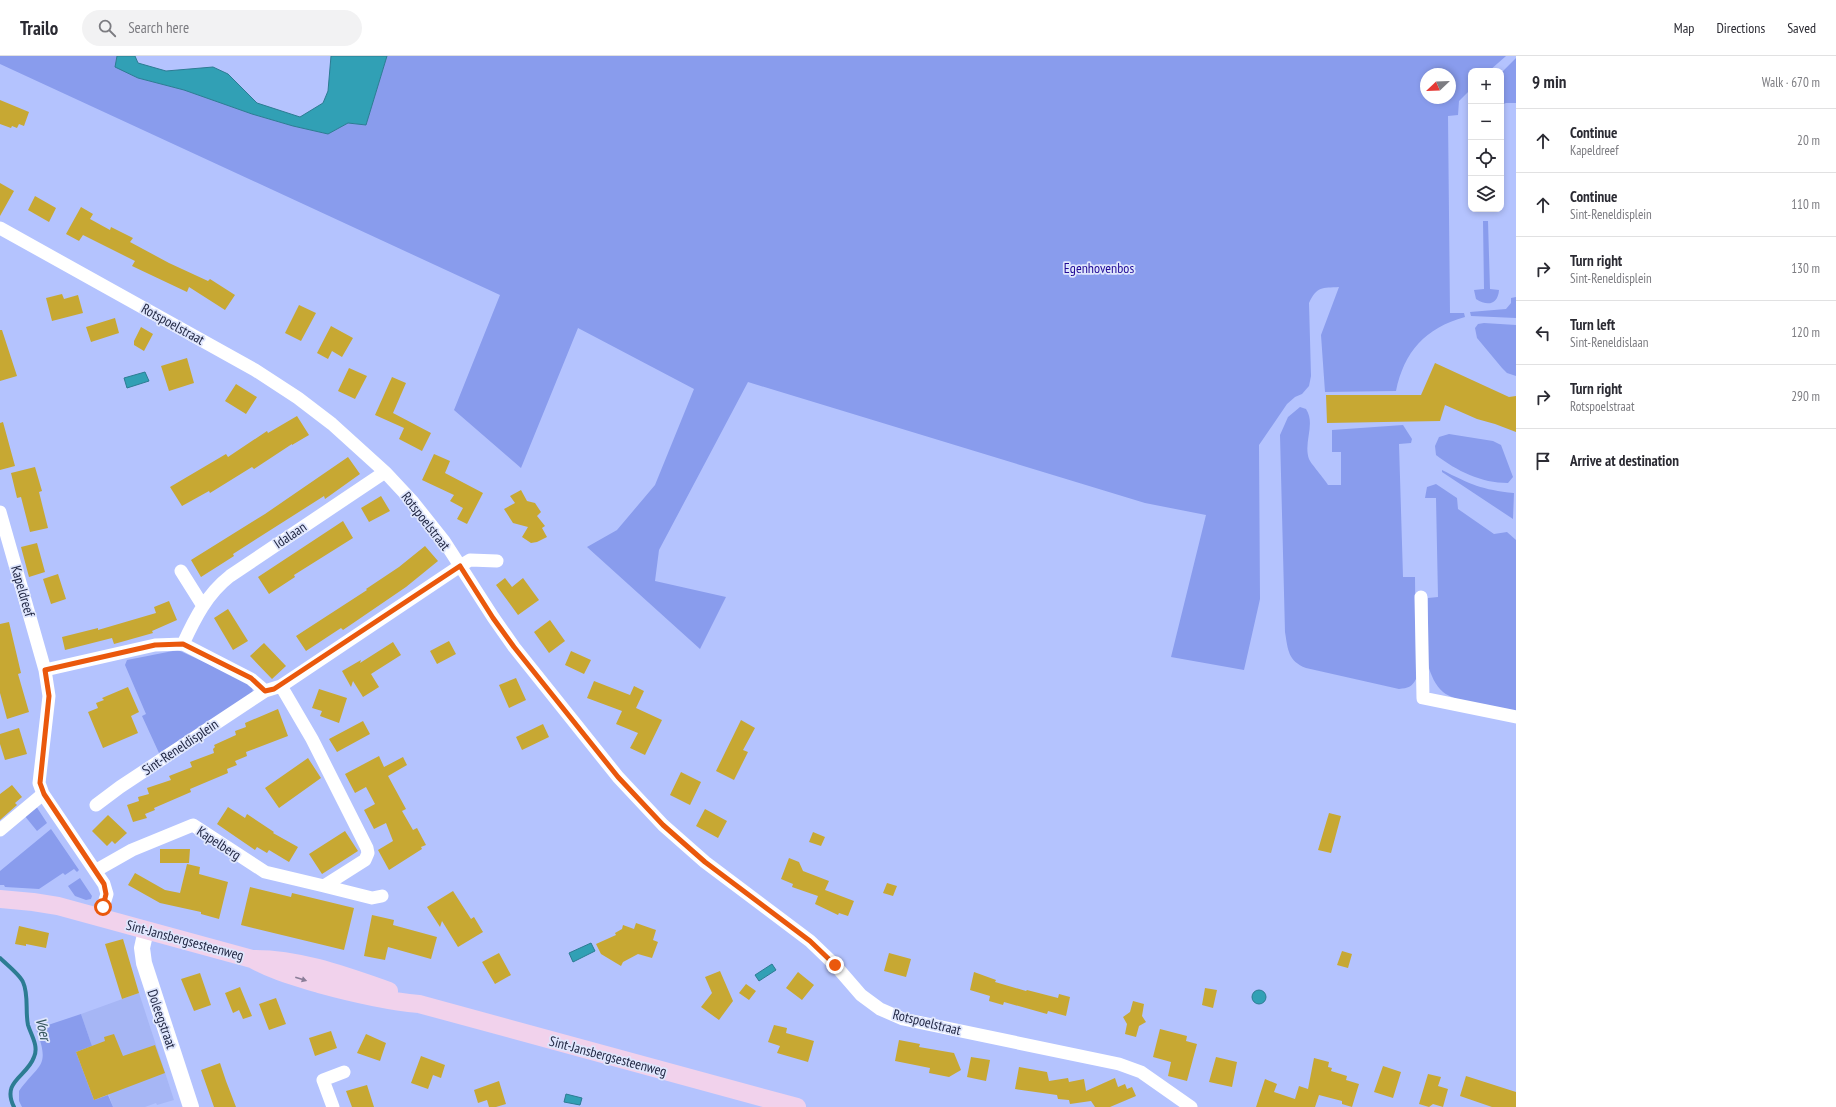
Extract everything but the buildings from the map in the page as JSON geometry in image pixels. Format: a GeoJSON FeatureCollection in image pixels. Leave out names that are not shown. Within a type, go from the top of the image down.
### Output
{"type":"FeatureCollection","features":[{"type":"Feature","properties":{"kind":"main road","name":"Sint-Jansbergsesteenweg"},"geometry":{"type":"LineString","coordinates":[[0,899],[58,906],[252,959],[265,959],[302,965],[347,977],[398,994],[419,1004],[797,1107]]}},
{"type":"Feature","properties":{"kind":"street","name":"Rotspoelstraat"},"geometry":{"type":"LineString","coordinates":[[0,228],[261,374],[298,398],[332,424],[385,472],[413,502],[439,535],[493,618],[519,654],[618,777],[663,825],[705,862],[810,941],[835,965],[862,995],[880,1009],[903,1020],[1119,1064],[1142,1072],[1191,1107]]}},
{"type":"Feature","properties":{"kind":"street","name":"Idalaan"},"geometry":{"type":"LineString","coordinates":[[183,644],[203,606],[216,586],[385,472]]}},
{"type":"Feature","properties":{"kind":"street","name":"Kapeldreef"},"geometry":{"type":"LineString","coordinates":[[0,512],[45,670]]}},
{"type":"Feature","properties":{"kind":"street","name":"Sint-Reneldisplein"},"geometry":{"type":"LineString","coordinates":[[96,805],[126,783],[265,691],[281,686],[460,566],[470,560],[497,561]]}},
{"type":"Feature","properties":{"kind":"street"},"geometry":{"type":"LineString","coordinates":[[181,571],[203,606]]}},
{"type":"Feature","properties":{"kind":"street"},"geometry":{"type":"LineString","coordinates":[[1421,598],[1423,698],[1516,717]]}},
{"type":"Feature","properties":{"kind":"street"},"geometry":{"type":"LineString","coordinates":[[100,917],[106,891],[104,884],[44,794],[40,783],[49,696],[45,670],[155,645],[183,644],[251,678],[265,691]]}},
{"type":"Feature","properties":{"kind":"street"},"geometry":{"type":"LineString","coordinates":[[281,686],[313,741],[367,848],[368,853],[365,860],[324,886]]}},
{"type":"Feature","properties":{"kind":"street"},"geometry":{"type":"LineString","coordinates":[[0,830],[44,794]]}},
{"type":"Feature","properties":{"kind":"street","name":"Kapelberg"},"geometry":{"type":"LineString","coordinates":[[95,871],[132,850],[193,825],[265,872],[372,898],[382,896]]}},
{"type":"Feature","properties":{"kind":"street","name":"Doleegstraat"},"geometry":{"type":"LineString","coordinates":[[146,930],[142,948],[144,963],[191,1107]]}},
{"type":"Feature","properties":{"kind":"street"},"geometry":{"type":"LineString","coordinates":[[333,1107],[323,1080],[344,1072]]}},
{"type":"Feature","properties":{"kind":"shaded area"},"geometry":{"type":"Polygon","coordinates":[[[117,56],[135,56],[138,63],[166,71],[213,67],[228,74],[257,103],[300,117],[323,103],[328,91],[331,56],[387,56],[366,125],[348,123],[328,134],[252,114],[184,90],[138,78],[115,67],[117,56]]]}},
{"type":"Feature","properties":{"kind":"shaded area"},"geometry":{"type":"Polygon","coordinates":[[[145,372],[149,381],[127,388],[124,378],[145,372]]]}},
{"type":"Feature","properties":{"kind":"shaded area"},"geometry":{"type":"Polygon","coordinates":[[[591,943],[595,951],[573,962],[569,953],[591,943]]]}},
{"type":"Feature","properties":{"kind":"shaded area"},"geometry":{"type":"Polygon","coordinates":[[[772,964],[776,970],[759,981],[755,975],[772,964]]]}},
{"type":"Feature","properties":{"kind":"shaded area"},"geometry":{"type":"Polygon","coordinates":[[[1259,990],[1264,992],[1266,997],[1264,1002],[1259,1004],[1254,1002],[1252,997],[1254,992],[1259,990]]]}},
{"type":"Feature","properties":{"kind":"shaded area"},"geometry":{"type":"Polygon","coordinates":[[[139,993],[174,1100],[157,1105],[156,1103],[145,1107],[113,1107],[81,1014],[139,993]]]}},
{"type":"Feature","properties":{"kind":"shaded area"},"geometry":{"type":"Polygon","coordinates":[[[566,1094],[582,1098],[580,1105],[564,1102],[566,1094]]]}},
{"type":"Feature","properties":{"kind":"green space","name":"Egenhovenbos"},"geometry":{"type":"Polygon","coordinates":[[[0,56],[117,56],[116,67],[138,78],[184,90],[252,114],[328,134],[348,123],[366,125],[387,56],[1506,56],[1492,68],[1468,68],[1468,92],[1459,101],[1458,115],[1448,116],[1450,313],[1464,313],[1465,317],[1438,328],[1418,344],[1411,353],[1405,365],[1396,391],[1325,392],[1321,335],[1339,287],[1321,289],[1315,293],[1309,303],[1311,376],[1309,386],[1302,394],[1295,397],[1287,404],[1259,445],[1260,599],[1244,670],[1171,657],[1206,515],[1145,503],[748,382],[659,550],[655,581],[726,597],[700,649],[587,547],[617,530],[655,485],[694,389],[578,328],[521,468],[454,410],[500,295],[0,64],[0,56]]]}},
{"type":"Feature","properties":{"kind":"green space"},"geometry":{"type":"Polygon","coordinates":[[[1516,58],[1516,103],[1504,104],[1504,70],[1516,58]]]}},
{"type":"Feature","properties":{"kind":"green space"},"geometry":{"type":"Polygon","coordinates":[[[1483,221],[1488,221],[1490,289],[1499,290],[1497,298],[1492,303],[1485,303],[1476,299],[1474,290],[1484,289],[1483,221]]]}},
{"type":"Feature","properties":{"kind":"green space"},"geometry":{"type":"Polygon","coordinates":[[[1516,297],[1516,318],[1471,316],[1470,312],[1506,309],[1511,303],[1511,298],[1516,297]]]}},
{"type":"Feature","properties":{"kind":"green space"},"geometry":{"type":"Polygon","coordinates":[[[1478,324],[1516,325],[1516,376],[1507,373],[1477,338],[1475,328],[1478,324]]]}},
{"type":"Feature","properties":{"kind":"green space"},"geometry":{"type":"Polygon","coordinates":[[[1300,407],[1306,409],[1309,415],[1310,427],[1307,446],[1309,459],[1328,485],[1341,485],[1341,452],[1332,452],[1332,430],[1403,425],[1412,439],[1411,443],[1399,444],[1403,577],[1415,577],[1416,679],[1413,684],[1407,688],[1399,689],[1306,668],[1296,662],[1290,654],[1285,632],[1280,435],[1288,417],[1300,407]]]}},
{"type":"Feature","properties":{"kind":"green space"},"geometry":{"type":"Polygon","coordinates":[[[1449,434],[1493,441],[1501,445],[1513,477],[1508,483],[1488,481],[1461,471],[1444,461],[1436,455],[1435,446],[1439,437],[1449,434]]]}},
{"type":"Feature","properties":{"kind":"green space"},"geometry":{"type":"Polygon","coordinates":[[[1442,470],[1476,486],[1514,493],[1513,519],[1442,472],[1442,470]]]}},
{"type":"Feature","properties":{"kind":"green space"},"geometry":{"type":"Polygon","coordinates":[[[1436,484],[1457,498],[1458,509],[1494,534],[1507,532],[1516,540],[1516,712],[1467,702],[1449,696],[1438,686],[1429,669],[1428,598],[1438,597],[1436,498],[1425,498],[1427,487],[1436,484]]]}},
{"type":"Feature","properties":{"kind":"green space"},"geometry":{"type":"Polygon","coordinates":[[[178,650],[252,684],[253,695],[159,753],[142,716],[146,714],[125,665],[127,660],[178,650]]]}},
{"type":"Feature","properties":{"kind":"green space"},"geometry":{"type":"Polygon","coordinates":[[[36,806],[47,823],[37,831],[24,815],[36,806]]]}},
{"type":"Feature","properties":{"kind":"green space"},"geometry":{"type":"Polygon","coordinates":[[[51,829],[79,870],[77,872],[74,869],[65,875],[63,873],[39,889],[5,887],[4,885],[0,885],[0,871],[51,829]]]}},
{"type":"Feature","properties":{"kind":"green space"},"geometry":{"type":"Polygon","coordinates":[[[80,878],[92,896],[91,899],[86,900],[75,896],[68,886],[80,878]]]}},
{"type":"Feature","properties":{"kind":"green space"},"geometry":{"type":"Polygon","coordinates":[[[81,1014],[92,1046],[76,1052],[94,1100],[108,1095],[113,1107],[22,1107],[19,1101],[19,1091],[41,1064],[42,1051],[36,1029],[81,1014]]]}},
{"type":"Feature","properties":{"kind":"waterway","name":"Voer"},"geometry":{"type":"LineString","coordinates":[[0,958],[16,973],[25,987],[28,1025],[36,1049],[31,1064],[13,1085],[11,1098],[14,1107]]}},
{"type":"Feature","properties":{"kind":"route"},"geometry":{"type":"LineString","coordinates":[[103,907],[106,894],[104,884],[44,794],[40,783],[49,696],[45,670],[155,645],[183,644],[188,648],[251,678],[265,691],[274,689],[281,686],[305,668],[460,566],[493,618],[514,647],[618,777],[663,825],[705,862],[810,941],[835,965]]}}]}
